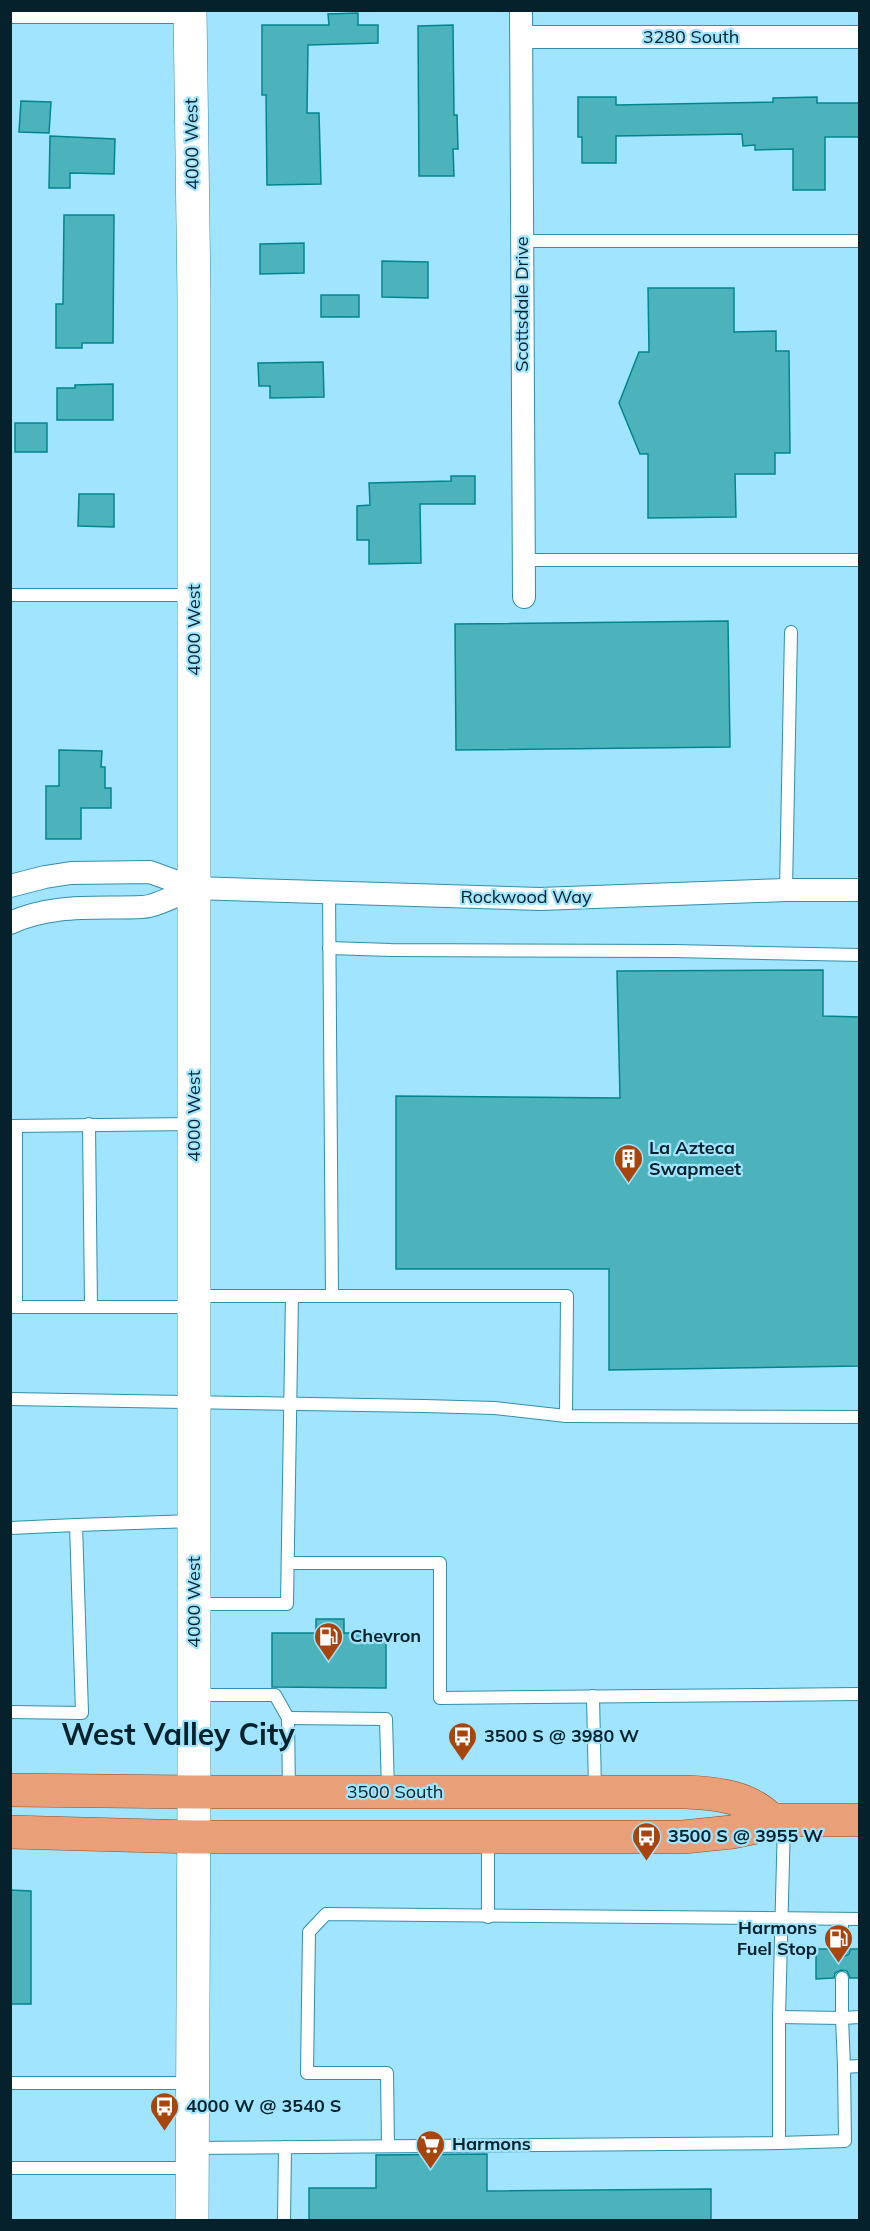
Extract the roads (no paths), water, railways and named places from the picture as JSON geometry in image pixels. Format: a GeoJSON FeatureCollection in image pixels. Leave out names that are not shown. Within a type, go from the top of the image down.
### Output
{"type":"FeatureCollection","features":[{"type":"Feature","properties":{"kind":"main road","name":"3500 South"},"geometry":{"type":"LineString","coordinates":[[10,1790],[705,1792],[742,1801],[778,1820]]}},
{"type":"Feature","properties":{"kind":"main road"},"geometry":{"type":"LineString","coordinates":[[10,1832],[192,1837],[683,1837],[732,1832],[778,1820],[860,1820]]}},
{"type":"Feature","properties":{"kind":"street","name":"Scottsdale Drive"},"geometry":{"type":"LineString","coordinates":[[521,10],[524,597]]}},
{"type":"Feature","properties":{"kind":"street"},"geometry":{"type":"LineString","coordinates":[[10,12],[190,11]]}},
{"type":"Feature","properties":{"kind":"street","name":"4000 West"},"geometry":{"type":"LineString","coordinates":[[190,11],[194,595],[192,2220]]}},
{"type":"Feature","properties":{"kind":"street","name":"3280 South"},"geometry":{"type":"LineString","coordinates":[[522,37],[860,37]]}},
{"type":"Feature","properties":{"kind":"street"},"geometry":{"type":"LineString","coordinates":[[10,886],[71,873],[150,872],[194,888]]}},
{"type":"Feature","properties":{"kind":"street"},"geometry":{"type":"LineString","coordinates":[[10,923],[42,912],[70,908],[144,907],[194,888]]}},
{"type":"Feature","properties":{"kind":"street","name":"Rockwood Way"},"geometry":{"type":"LineString","coordinates":[[194,888],[540,899],[786,890],[860,890]]}},
{"type":"Feature","properties":{"kind":"lane"},"geometry":{"type":"LineString","coordinates":[[522,241],[860,241]]}},
{"type":"Feature","properties":{"kind":"lane"},"geometry":{"type":"LineString","coordinates":[[523,560],[860,560]]}},
{"type":"Feature","properties":{"kind":"lane"},"geometry":{"type":"LineString","coordinates":[[10,595],[194,595]]}},
{"type":"Feature","properties":{"kind":"lane"},"geometry":{"type":"LineString","coordinates":[[786,890],[791,632]]}},
{"type":"Feature","properties":{"kind":"lane"},"geometry":{"type":"LineString","coordinates":[[329,891],[333,1296]]}},
{"type":"Feature","properties":{"kind":"lane"},"geometry":{"type":"LineString","coordinates":[[329,948],[860,955]]}},
{"type":"Feature","properties":{"kind":"lane"},"geometry":{"type":"LineString","coordinates":[[89,1124],[91,1306]]}},
{"type":"Feature","properties":{"kind":"lane"},"geometry":{"type":"LineString","coordinates":[[194,1124],[13,1126],[13,1306],[91,1306],[292,1296],[567,1296],[566,1416]]}},
{"type":"Feature","properties":{"kind":"lane"},"geometry":{"type":"LineString","coordinates":[[194,1604],[287,1604],[292,1296]]}},
{"type":"Feature","properties":{"kind":"lane"},"geometry":{"type":"LineString","coordinates":[[10,1400],[495,1408],[566,1416],[860,1417]]}},
{"type":"Feature","properties":{"kind":"lane"},"geometry":{"type":"LineString","coordinates":[[10,1528],[194,1521]]}},
{"type":"Feature","properties":{"kind":"lane"},"geometry":{"type":"LineString","coordinates":[[10,1712],[82,1713],[76,1525]]}},
{"type":"Feature","properties":{"kind":"lane"},"geometry":{"type":"LineString","coordinates":[[288,1563],[440,1563],[440,1698],[860,1694]]}},
{"type":"Feature","properties":{"kind":"lane"},"geometry":{"type":"LineString","coordinates":[[194,1695],[275,1695],[288,1718],[289,1792]]}},
{"type":"Feature","properties":{"kind":"lane"},"geometry":{"type":"LineString","coordinates":[[593,1696],[595,1792]]}},
{"type":"Feature","properties":{"kind":"lane"},"geometry":{"type":"LineString","coordinates":[[288,1718],[386,1719],[388,1792]]}},
{"type":"Feature","properties":{"kind":"lane"},"geometry":{"type":"LineString","coordinates":[[778,1820],[783,1919],[779,2017],[779,2143]]}},
{"type":"Feature","properties":{"kind":"lane"},"geometry":{"type":"LineString","coordinates":[[488,1837],[488,1917]]}},
{"type":"Feature","properties":{"kind":"lane"},"geometry":{"type":"LineString","coordinates":[[388,2146],[387,2073],[307,2073],[309,1932],[326,1914],[860,1919]]}},
{"type":"Feature","properties":{"kind":"lane"},"geometry":{"type":"LineString","coordinates":[[842,1919],[842,1949]]}},
{"type":"Feature","properties":{"kind":"lane"},"geometry":{"type":"LineString","coordinates":[[10,2168],[192,2158],[285,2147],[845,2141],[842,1978]]}},
{"type":"Feature","properties":{"kind":"lane"},"geometry":{"type":"LineString","coordinates":[[779,2017],[860,2017]]}},
{"type":"Feature","properties":{"kind":"lane"},"geometry":{"type":"LineString","coordinates":[[844,2067],[860,2066]]}},
{"type":"Feature","properties":{"kind":"lane"},"geometry":{"type":"LineString","coordinates":[[10,2083],[192,2083]]}},
{"type":"Feature","properties":{"kind":"lane"},"geometry":{"type":"LineString","coordinates":[[284,2220],[285,2147]]}},
{"type":"Feature","properties":{"kind":"place","name":"La Azteca Swapmeet"},"geometry":{"type":"Point","coordinates":[628,1184]}},
{"type":"Feature","properties":{"kind":"place","name":"Chevron"},"geometry":{"type":"Point","coordinates":[329,1662]}},
{"type":"Feature","properties":{"kind":"place","name":"3500 S @ 3980 W"},"geometry":{"type":"Point","coordinates":[463,1762]}},
{"type":"Feature","properties":{"kind":"place","name":"3500 S @ 3955 W"},"geometry":{"type":"Point","coordinates":[647,1862]}},
{"type":"Feature","properties":{"kind":"place","name":"Harmons Fuel Stop"},"geometry":{"type":"Point","coordinates":[838,1964]}},
{"type":"Feature","properties":{"kind":"place","name":"4000 W @ 3540 S"},"geometry":{"type":"Point","coordinates":[165,2132]}},
{"type":"Feature","properties":{"kind":"place","name":"Harmons"},"geometry":{"type":"Point","coordinates":[431,2170]}},
{"type":"Feature","properties":{"kind":"district","name":"West Valley City"},"geometry":{"type":"Point","coordinates":[178,1735]}}]}
